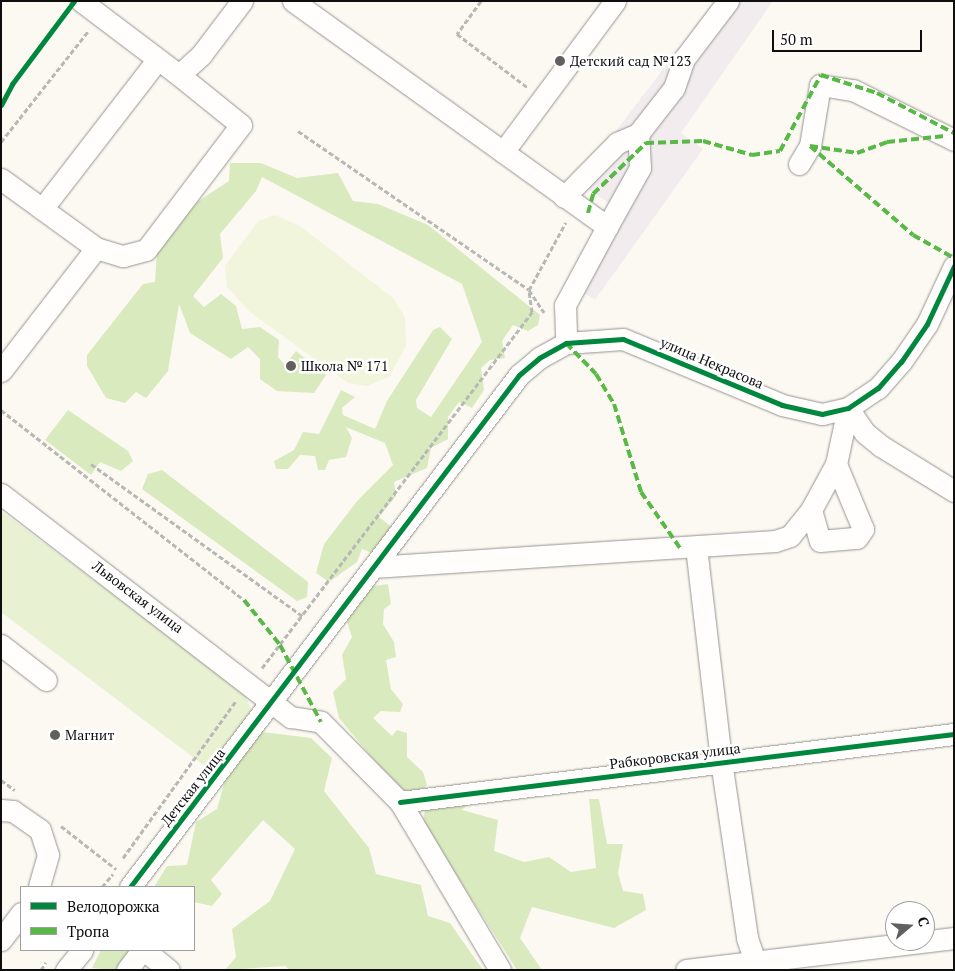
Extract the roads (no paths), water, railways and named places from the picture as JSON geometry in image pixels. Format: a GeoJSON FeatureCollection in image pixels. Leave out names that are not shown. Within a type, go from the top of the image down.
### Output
{"type":"FeatureCollection","features":[{"type":"Feature","properties":{"kind":"street"},"geometry":{"type":"LineString","coordinates":[[3,182],[96,248],[123,256],[146,250],[241,125],[179,75],[81,1]]}},
{"type":"Feature","properties":{"kind":"street"},"geometry":{"type":"LineString","coordinates":[[179,75],[201,55],[242,1]]}},
{"type":"Feature","properties":{"kind":"street"},"geometry":{"type":"LineString","coordinates":[[293,1],[607,227]]}},
{"type":"Feature","properties":{"kind":"street"},"geometry":{"type":"LineString","coordinates":[[503,152],[544,100],[616,1]]}},
{"type":"Feature","properties":{"kind":"street"},"geometry":{"type":"LineString","coordinates":[[570,200],[616,143],[638,134],[674,88],[684,59],[728,1]]}},
{"type":"Feature","properties":{"kind":"street"},"geometry":{"type":"LineString","coordinates":[[42,209],[157,60]]}},
{"type":"Feature","properties":{"kind":"street"},"geometry":{"type":"LineString","coordinates":[[799,164],[810,146],[820,84],[860,92],[954,140]]}},
{"type":"Feature","properties":{"kind":"street"},"geometry":{"type":"LineString","coordinates":[[566,343],[565,305],[640,168],[638,134]]}},
{"type":"Feature","properties":{"kind":"street"},"geometry":{"type":"LineString","coordinates":[[1,371],[96,248]]}},
{"type":"Feature","properties":{"kind":"street"},"geometry":{"type":"LineString","coordinates":[[373,567],[696,547],[775,541],[790,536],[812,510],[836,464],[848,408],[878,388],[901,362],[927,324],[954,266]]}},
{"type":"Feature","properties":{"kind":"street","name":"улица Некрасова"},"geometry":{"type":"LineString","coordinates":[[566,343],[623,339],[782,405],[822,414],[848,408]]}},
{"type":"Feature","properties":{"kind":"street","name":"Детская улица"},"geometry":{"type":"LineString","coordinates":[[131,886],[274,700],[519,375],[566,343]]}},
{"type":"Feature","properties":{"kind":"street"},"geometry":{"type":"LineString","coordinates":[[848,408],[865,433],[880,446],[954,491]]}},
{"type":"Feature","properties":{"kind":"street"},"geometry":{"type":"LineString","coordinates":[[812,510],[820,540],[857,538],[863,529],[836,464]]}},
{"type":"Feature","properties":{"kind":"street","name":"Львовская улица"},"geometry":{"type":"LineString","coordinates":[[1,494],[251,682],[274,700],[291,717],[320,722],[400,802],[500,970]]}},
{"type":"Feature","properties":{"kind":"street"},"geometry":{"type":"LineString","coordinates":[[696,547],[721,761],[747,938],[757,966]]}},
{"type":"Feature","properties":{"kind":"street"},"geometry":{"type":"LineString","coordinates":[[1,645],[46,680]]}},
{"type":"Feature","properties":{"kind":"street","name":"Рабкоровская улица"},"geometry":{"type":"LineString","coordinates":[[400,802],[721,761],[954,734]]}},
{"type":"Feature","properties":{"kind":"street"},"geometry":{"type":"LineString","coordinates":[[1,810],[12,811],[40,830],[48,855],[39,886]]}},
{"type":"Feature","properties":{"kind":"street"},"geometry":{"type":"LineString","coordinates":[[1,940],[20,914]]}},
{"type":"Feature","properties":{"kind":"street"},"geometry":{"type":"LineString","coordinates":[[686,970],[757,966],[954,938]]}},
{"type":"Feature","properties":{"kind":"street"},"geometry":{"type":"LineString","coordinates":[[66,970],[81,951]]}},
{"type":"Feature","properties":{"kind":"street"},"geometry":{"type":"LineString","coordinates":[[127,970],[142,951]]}},
{"type":"Feature","properties":{"kind":"street"},"geometry":{"type":"LineString","coordinates":[[144,951],[169,970]]}},
{"type":"Feature","properties":{"kind":"place","name":"Детский сад №123"},"geometry":{"type":"Point","coordinates":[560,61]}},
{"type":"Feature","properties":{"kind":"place","name":"Школа № 171"},"geometry":{"type":"Point","coordinates":[291,366]}},
{"type":"Feature","properties":{"kind":"place","name":"Магнит"},"geometry":{"type":"Point","coordinates":[55,735]}}]}
